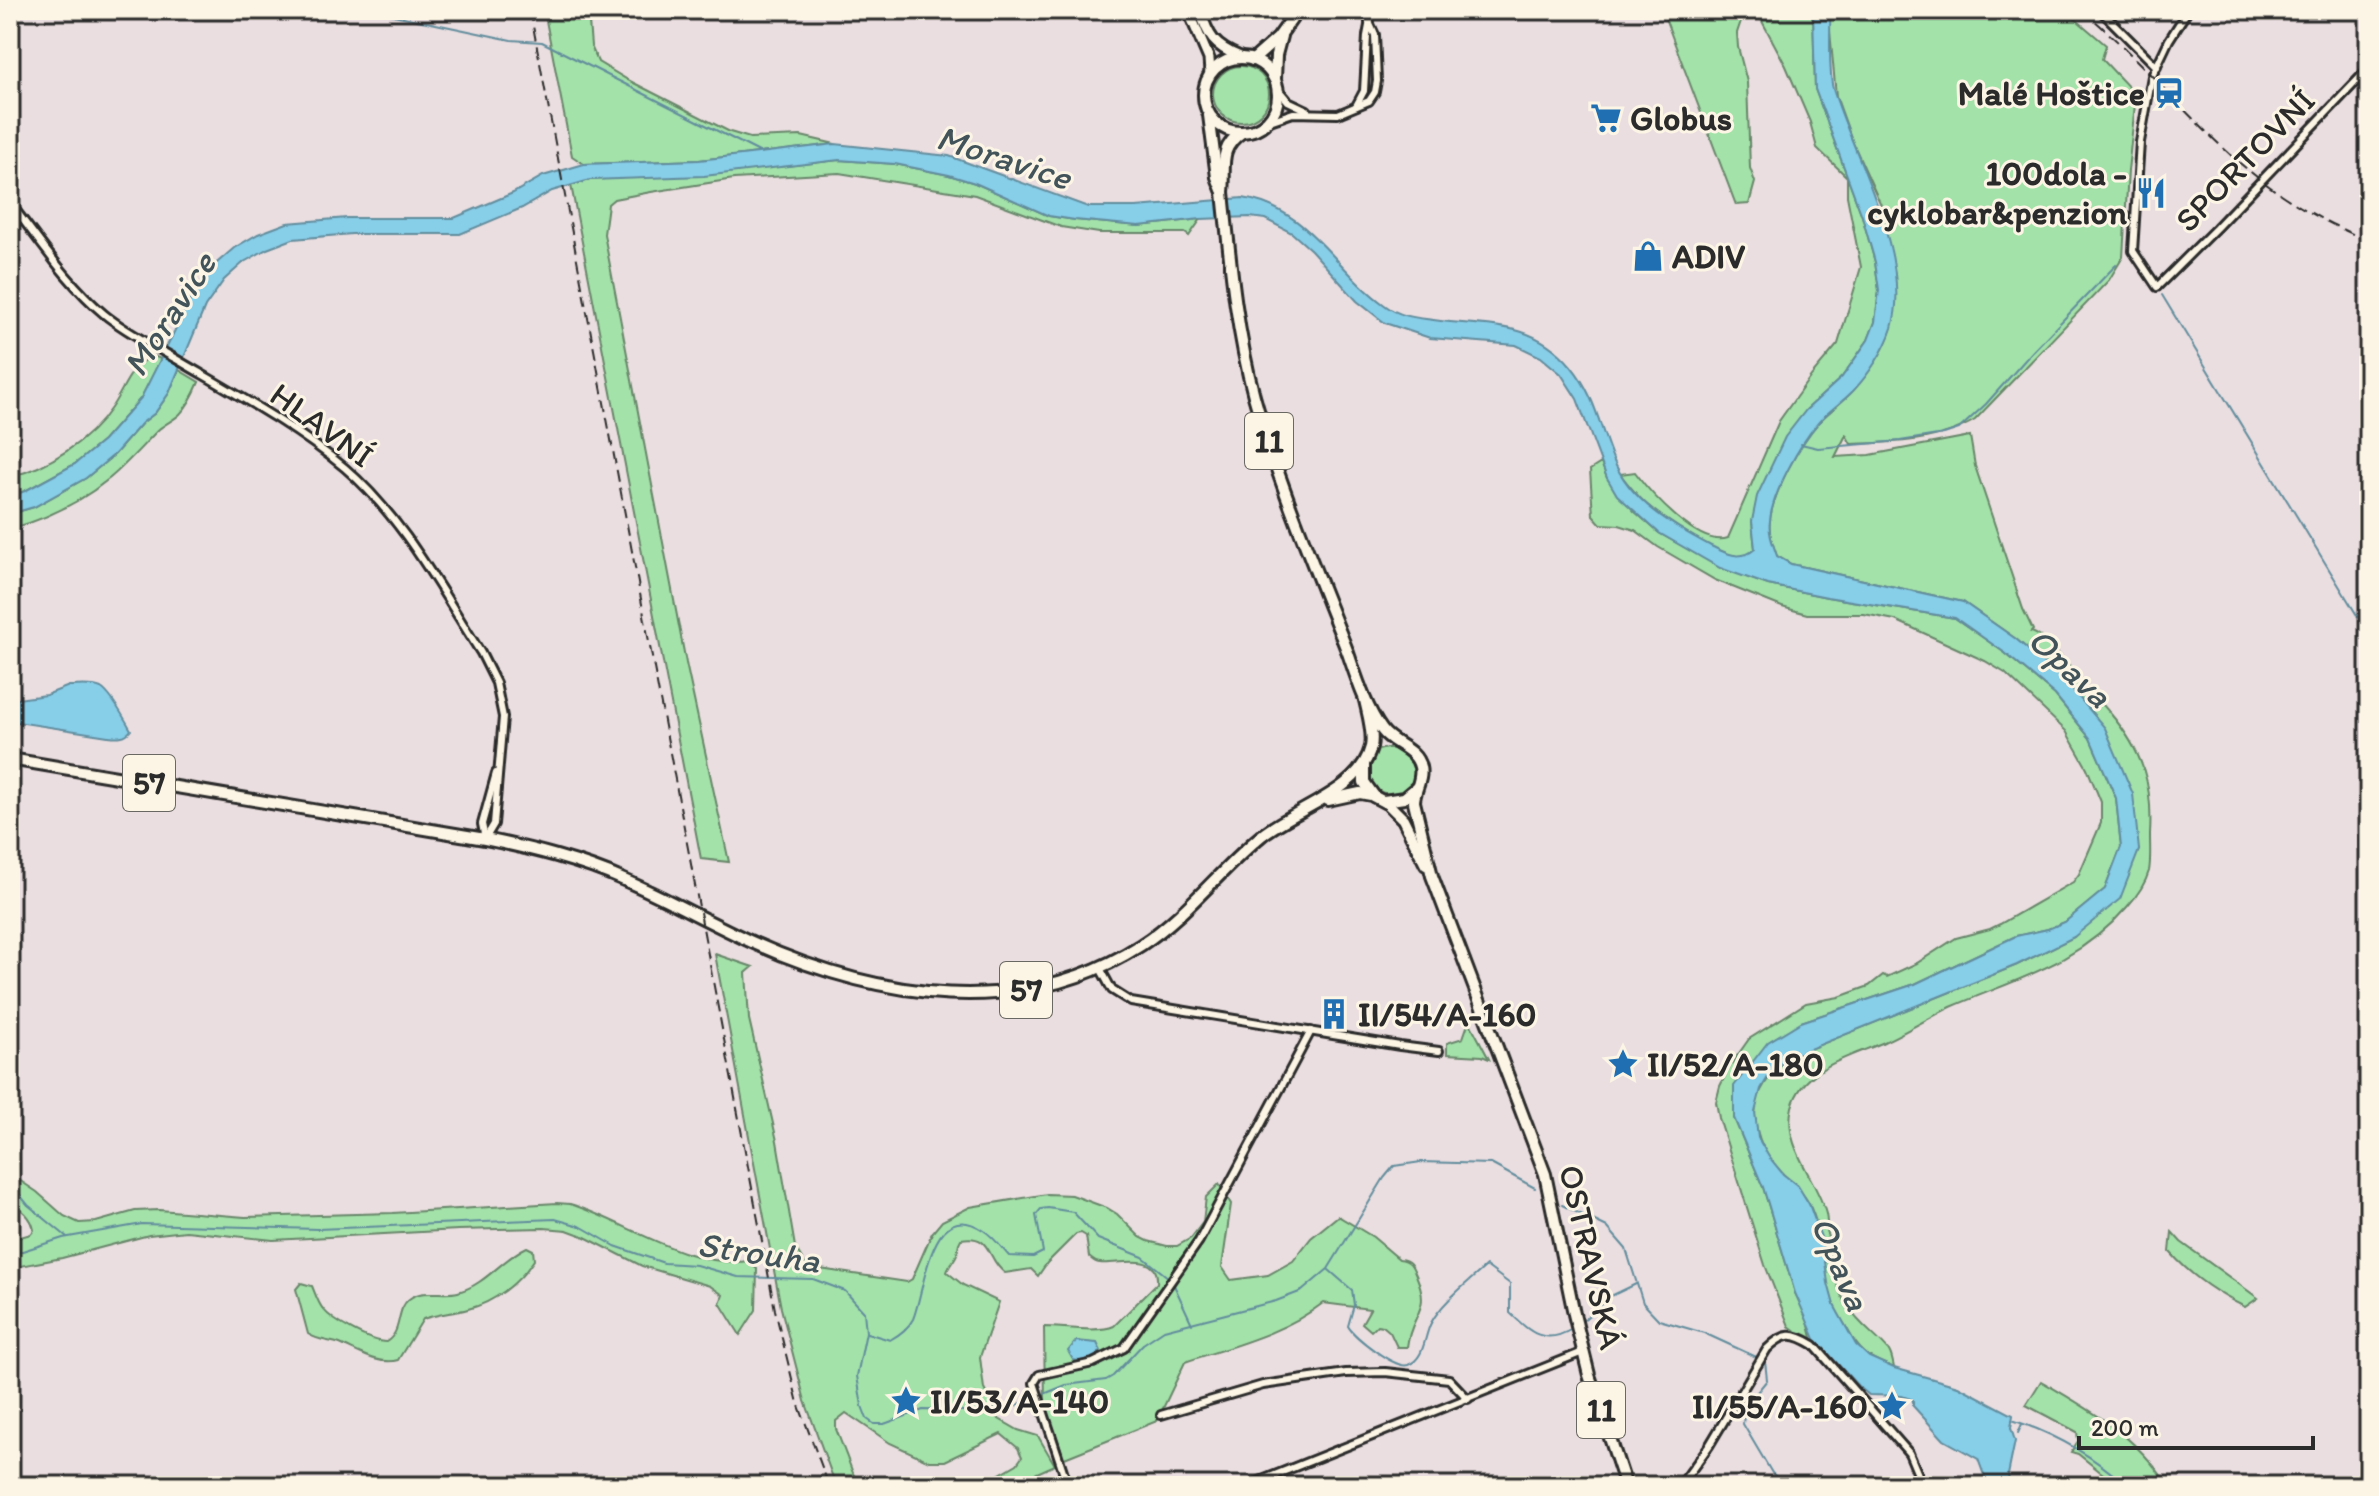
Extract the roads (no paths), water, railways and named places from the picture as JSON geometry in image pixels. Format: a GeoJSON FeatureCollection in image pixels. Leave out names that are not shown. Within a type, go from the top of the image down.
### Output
{"type":"FeatureCollection","features":[{"type":"Feature","properties":{"kind":"main road"},"geometry":{"type":"LineString","coordinates":[[1253,60],[1274,42],[1298,10]]}},
{"type":"Feature","properties":{"kind":"main road"},"geometry":{"type":"LineString","coordinates":[[1276,84],[1267,69],[1253,60],[1240,57],[1222,62],[1210,73],[1204,103],[1209,114],[1223,127],[1242,132],[1256,129],[1264,123],[1276,106],[1278,44],[1286,28]]}},
{"type":"Feature","properties":{"kind":"main road","name":"11"},"geometry":{"type":"LineString","coordinates":[[1209,114],[1217,177],[1223,192]]}},
{"type":"Feature","properties":{"kind":"main road","name":"11"},"geometry":{"type":"LineString","coordinates":[[1242,132],[1226,147],[1223,192],[1238,321],[1254,396],[1284,487],[1365,700],[1382,730],[1411,752],[1419,764],[1420,777],[1414,808],[1432,876]]}},
{"type":"Feature","properties":{"kind":"main road","name":"11"},"geometry":{"type":"LineString","coordinates":[[1365,700],[1372,742],[1366,758],[1364,782],[1369,791],[1400,814],[1432,876]]}},
{"type":"Feature","properties":{"kind":"main road"},"geometry":{"type":"LineString","coordinates":[[1366,758],[1372,748],[1381,743],[1399,745]]}},
{"type":"Feature","properties":{"kind":"main road","name":"57"},"geometry":{"type":"LineString","coordinates":[[10,759],[468,836],[547,853],[597,869],[685,907],[780,954],[869,982],[935,994],[986,995],[1056,984],[1118,959],[1160,932],[1262,835],[1346,785],[1360,771],[1366,758]]}},
{"type":"Feature","properties":{"kind":"main road"},"geometry":{"type":"LineString","coordinates":[[1379,799],[1389,802],[1404,798],[1416,788]]}},
{"type":"Feature","properties":{"kind":"main road","name":"57"},"geometry":{"type":"LineString","coordinates":[[1303,808],[1348,794],[1364,793],[1379,799]]}},
{"type":"Feature","properties":{"kind":"main road","name":"OSTRAVSKÁ"},"geometry":{"type":"LineString","coordinates":[[1432,876],[1545,1174],[1578,1333],[1626,1486]]}},
{"type":"Feature","properties":{"kind":"street"},"geometry":{"type":"LineString","coordinates":[[1188,10],[1209,59],[1210,73]]}},
{"type":"Feature","properties":{"kind":"street"},"geometry":{"type":"LineString","coordinates":[[1200,10],[1212,39],[1223,49],[1240,57]]}},
{"type":"Feature","properties":{"kind":"street"},"geometry":{"type":"LineString","coordinates":[[1356,106],[1364,91],[1372,10]]}},
{"type":"Feature","properties":{"kind":"street"},"geometry":{"type":"LineString","coordinates":[[2100,10],[2157,67],[2188,10]]}},
{"type":"Feature","properties":{"kind":"street"},"geometry":{"type":"LineString","coordinates":[[1264,123],[1285,115],[1314,112],[1338,114],[1369,101],[1377,81],[1375,35],[1369,22]]}},
{"type":"Feature","properties":{"kind":"street","name":"SPORTOVNÍ"},"geometry":{"type":"LineString","coordinates":[[2157,67],[2152,76],[2140,142],[2133,251],[2157,287],[2369,68]]}},
{"type":"Feature","properties":{"kind":"street"},"geometry":{"type":"LineString","coordinates":[[1276,84],[1288,101],[1314,112]]}},
{"type":"Feature","properties":{"kind":"street","name":"HLAVNÍ"},"geometry":{"type":"LineString","coordinates":[[10,203],[82,294],[107,316],[254,406],[343,466],[393,518],[492,672],[500,697],[503,717],[494,824],[485,839]]}},
{"type":"Feature","properties":{"kind":"street","name":"HLAVNÍ"},"geometry":{"type":"LineString","coordinates":[[485,839],[482,824],[499,762]]}},
{"type":"Feature","properties":{"kind":"street"},"geometry":{"type":"LineString","coordinates":[[468,836],[482,824]]}},
{"type":"Feature","properties":{"kind":"street"},"geometry":{"type":"LineString","coordinates":[[494,824],[499,835],[509,844]]}},
{"type":"Feature","properties":{"kind":"street"},"geometry":{"type":"LineString","coordinates":[[1100,968],[1112,990],[1131,1002],[1439,1051]]}},
{"type":"Feature","properties":{"kind":"street"},"geometry":{"type":"LineString","coordinates":[[1068,1486],[1034,1383],[1039,1375],[1093,1363],[1124,1348],[1199,1241],[1311,1031]]}},
{"type":"Feature","properties":{"kind":"street"},"geometry":{"type":"LineString","coordinates":[[1680,1486],[1709,1446],[1767,1349],[1778,1339],[1791,1335],[1802,1337],[1814,1345],[1909,1453],[1919,1477],[1917,1486]]}},
{"type":"Feature","properties":{"kind":"street"},"geometry":{"type":"LineString","coordinates":[[1247,1486],[1583,1352]]}},
{"type":"Feature","properties":{"kind":"street"},"geometry":{"type":"LineString","coordinates":[[1161,1415],[1263,1385],[1346,1373],[1385,1372],[1449,1379],[1468,1399]]}},
{"type":"Feature","properties":{"kind":"water"},"geometry":{"type":"Polygon","coordinates":[[[1813,10],[1830,10],[1831,81],[1888,239],[1895,270],[1896,300],[1892,328],[1876,361],[1854,390],[1811,432],[1781,483],[1770,525],[1777,556],[1791,564],[1963,602],[2016,639],[2067,683],[2105,728],[2133,794],[2139,850],[2120,899],[2074,937],[2017,965],[1787,1058],[1770,1074],[1761,1089],[1755,1112],[1758,1138],[1769,1157],[1798,1186],[1809,1204],[1822,1240],[1834,1305],[1856,1345],[1869,1357],[1894,1368],[1958,1386],[2013,1415],[2011,1428],[2015,1441],[2008,1475],[2010,1486],[1988,1486],[1978,1459],[1944,1440],[1913,1406],[1913,1400],[1902,1396],[1869,1395],[1815,1339],[1795,1293],[1763,1187],[1734,1118],[1734,1086],[1768,1042],[1801,1022],[1915,984],[2016,936],[2065,922],[2105,889],[2121,847],[2116,798],[2090,738],[2055,695],[2005,653],[1955,618],[1768,585],[1720,568],[1659,533],[1617,495],[1607,478],[1577,399],[1561,374],[1541,357],[1516,345],[1430,338],[1385,323],[1357,301],[1292,233],[1265,219],[1201,219],[1139,226],[1075,220],[1049,216],[975,183],[949,175],[895,164],[839,160],[704,176],[590,180],[552,191],[522,208],[460,234],[352,234],[293,239],[244,262],[224,280],[205,307],[169,393],[155,413],[115,454],[86,478],[34,507],[10,514],[10,496],[75,464],[103,441],[141,398],[192,296],[211,268],[234,248],[258,234],[287,223],[347,218],[454,218],[513,193],[543,176],[584,164],[699,160],[835,144],[949,156],[1088,207],[1136,207],[1243,198],[1266,204],[1304,227],[1368,292],[1395,312],[1522,332],[1555,350],[1586,388],[1613,459],[1641,500],[1682,530],[1711,546],[1734,555],[1744,555],[1755,549],[1752,521],[1757,496],[1785,437],[1806,410],[1842,377],[1868,340],[1875,322],[1879,290],[1875,262],[1862,216],[1815,89],[1813,10]]]}},
{"type":"Feature","properties":{"kind":"water"},"geometry":{"type":"Polygon","coordinates":[[[69,686],[90,686],[105,691],[131,730],[129,733],[115,737],[10,721],[10,700],[46,695],[69,686]]]}},
{"type":"Feature","properties":{"kind":"water"},"geometry":{"type":"Polygon","coordinates":[[[1076,1341],[1097,1343],[1101,1351],[1088,1360],[1073,1360],[1068,1351],[1076,1341]]]}},
{"type":"Feature","properties":{"kind":"waterway"},"geometry":{"type":"LineString","coordinates":[[370,10],[511,40],[542,42],[759,152]]}},
{"type":"Feature","properties":{"kind":"waterway"},"geometry":{"type":"LineString","coordinates":[[1801,444],[1818,448],[1900,441],[1959,429],[2116,265]]}},
{"type":"Feature","properties":{"kind":"waterway"},"geometry":{"type":"LineString","coordinates":[[2162,295],[2369,635]]}},
{"type":"Feature","properties":{"kind":"waterway","name":"Strouha"},"geometry":{"type":"LineString","coordinates":[[10,1255],[63,1238],[142,1224],[318,1229],[555,1219],[580,1226],[615,1246],[664,1263],[696,1265],[738,1277],[813,1279],[845,1291],[864,1312],[866,1332],[857,1376],[862,1406],[867,1419],[874,1424],[884,1424],[923,1410],[1000,1412],[1066,1385],[1106,1380],[1143,1344],[1164,1330],[1276,1301],[1302,1291],[1328,1269],[1394,1166],[1421,1162],[1491,1164],[1535,1188]]}},
{"type":"Feature","properties":{"kind":"waterway"},"geometry":{"type":"LineString","coordinates":[[10,1183],[28,1205],[67,1237]]}},
{"type":"Feature","properties":{"kind":"waterway","name":"Strouha"},"geometry":{"type":"LineString","coordinates":[[1562,1205],[1607,1227],[1626,1249],[1643,1303],[1659,1320],[1704,1333],[1765,1361],[1767,1380],[1745,1407],[1743,1424],[1772,1473],[1786,1486]]}},
{"type":"Feature","properties":{"kind":"waterway"},"geometry":{"type":"LineString","coordinates":[[867,1333],[890,1340],[909,1326],[933,1251],[941,1235],[951,1225],[965,1223],[987,1232],[1009,1256],[1033,1257],[1043,1252],[1036,1215],[1041,1209],[1073,1212],[1098,1239],[1143,1257],[1169,1278]]}},
{"type":"Feature","properties":{"kind":"waterway"},"geometry":{"type":"LineString","coordinates":[[1329,1270],[1352,1290],[1354,1305],[1348,1326],[1375,1351],[1402,1365],[1408,1365],[1418,1358],[1436,1315],[1486,1266],[1510,1284],[1510,1313],[1524,1326],[1545,1336],[1572,1329]]}},
{"type":"Feature","properties":{"kind":"waterway"},"geometry":{"type":"LineString","coordinates":[[1173,1283],[1192,1324]]}},
{"type":"Feature","properties":{"kind":"waterway"},"geometry":{"type":"LineString","coordinates":[[1580,1323],[1611,1296],[1636,1284]]}},
{"type":"Feature","properties":{"kind":"waterway"},"geometry":{"type":"LineString","coordinates":[[2012,1420],[2073,1447],[2127,1486]]}},
{"type":"Feature","properties":{"kind":"waterway"},"geometry":{"type":"LineString","coordinates":[[2018,1433],[2022,1424]]}},
{"type":"Feature","properties":{"kind":"railway"},"geometry":{"type":"LineString","coordinates":[[530,10],[775,1310],[798,1403],[829,1486]]}},
{"type":"Feature","properties":{"kind":"railway"},"geometry":{"type":"LineString","coordinates":[[2082,10],[2247,169],[2305,210],[2369,241]]}},
{"type":"Feature","properties":{"kind":"place","name":"Malé Hoštice"},"geometry":{"type":"Point","coordinates":[2169,93]}},
{"type":"Feature","properties":{"kind":"place","name":"Globus"},"geometry":{"type":"Point","coordinates":[1606,118]}},
{"type":"Feature","properties":{"kind":"place","name":"100dola - cyklobar&penzion"},"geometry":{"type":"Point","coordinates":[2151,193]}},
{"type":"Feature","properties":{"kind":"place","name":"ADIV"},"geometry":{"type":"Point","coordinates":[1648,256]}},
{"type":"Feature","properties":{"kind":"place","name":"II/54/A-160"},"geometry":{"type":"Point","coordinates":[1334,1014]}},
{"type":"Feature","properties":{"kind":"place","name":"II/52/A-180"},"geometry":{"type":"Point","coordinates":[1623,1064]}},
{"type":"Feature","properties":{"kind":"place","name":"II/53/A-140"},"geometry":{"type":"Point","coordinates":[906,1401]}},
{"type":"Feature","properties":{"kind":"place","name":"II/55/A-160"},"geometry":{"type":"Point","coordinates":[1892,1406]}},
{"type":"Feature","properties":{"kind":"water label","name":"Moravice"},"geometry":{"type":"Point","coordinates":[1004,157]}},
{"type":"Feature","properties":{"kind":"water label","name":"Moravice"},"geometry":{"type":"Point","coordinates":[169,314]}},
{"type":"Feature","properties":{"kind":"water label","name":"Opava"},"geometry":{"type":"Point","coordinates":[2070,667]}},
{"type":"Feature","properties":{"kind":"water label","name":"Opava"},"geometry":{"type":"Point","coordinates":[1841,1263]}}]}
